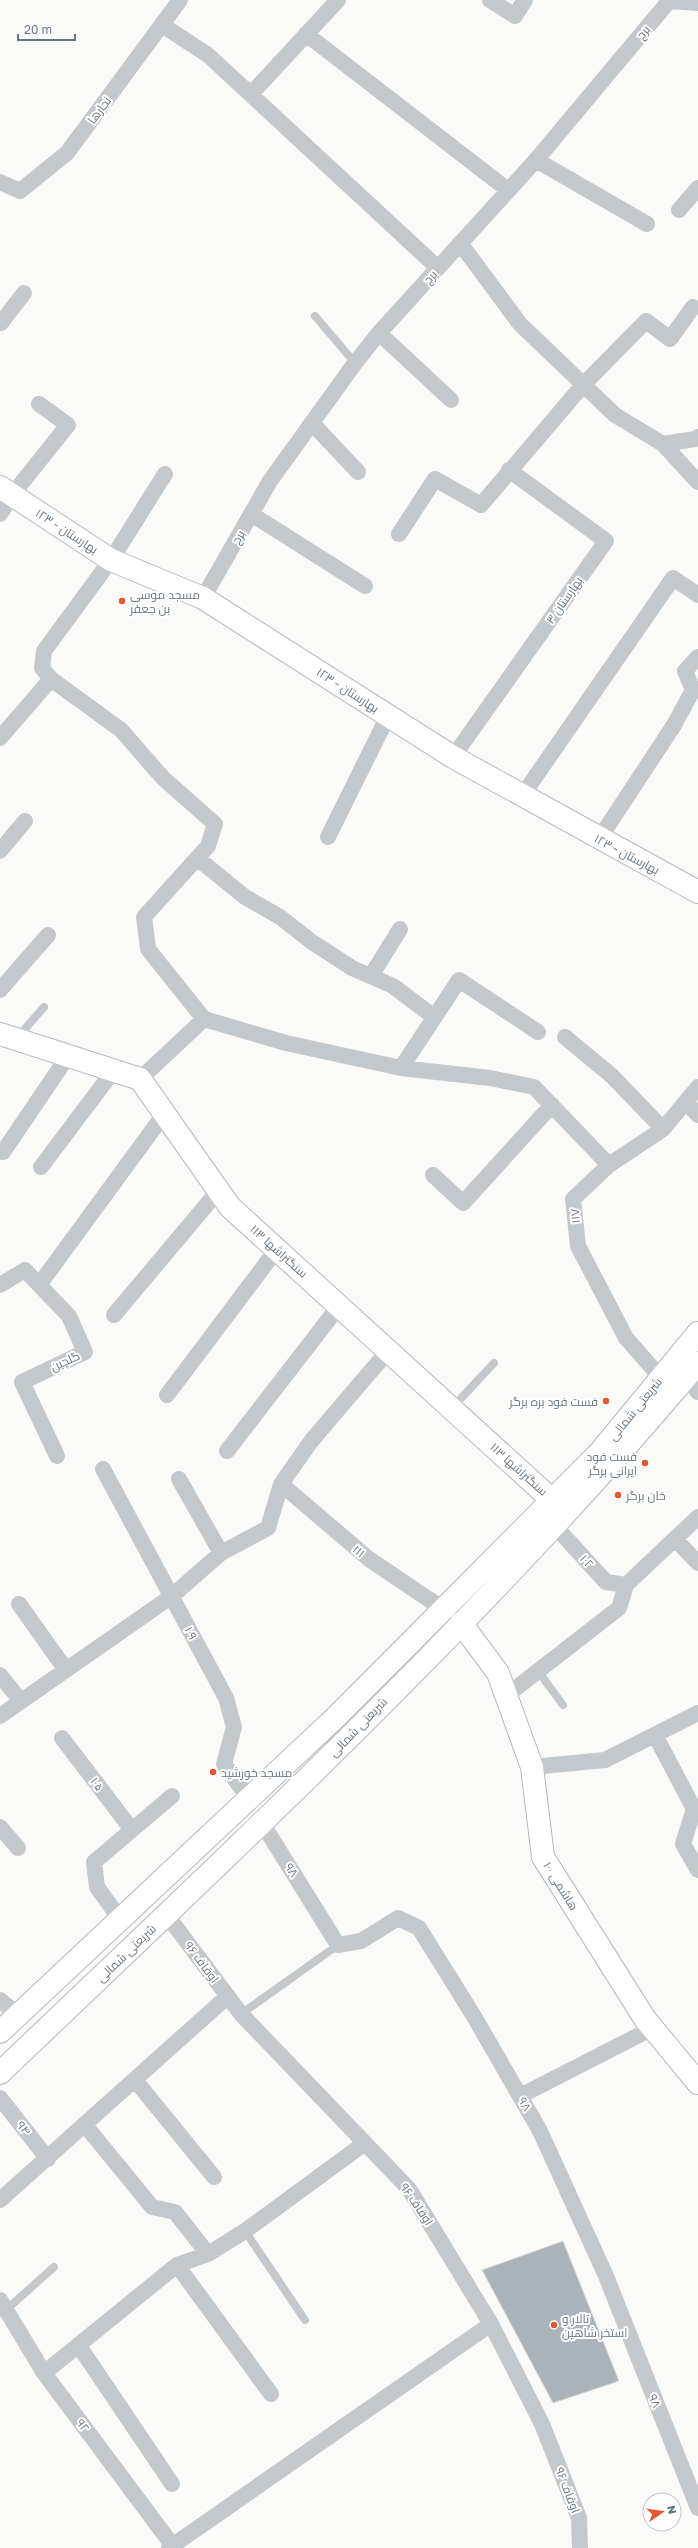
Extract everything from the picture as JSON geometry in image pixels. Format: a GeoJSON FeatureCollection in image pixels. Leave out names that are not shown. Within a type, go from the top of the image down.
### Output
{"type":"FeatureCollection","features":[{"type":"Feature","properties":{"kind":"street","name":"نجارها"},"geometry":{"type":"LineString","coordinates":[[0,182],[20,191],[67,153],[180,0]]}},
{"type":"Feature","properties":{"kind":"street"},"geometry":{"type":"LineString","coordinates":[[251,94],[338,0]]}},
{"type":"Feature","properties":{"kind":"street"},"geometry":{"type":"LineString","coordinates":[[490,0],[515,16],[525,0]]}},
{"type":"Feature","properties":{"kind":"street","name":"برج"},"geometry":{"type":"LineString","coordinates":[[203,598],[270,482],[355,363],[379,333],[536,160],[668,1],[698,3]]}},
{"type":"Feature","properties":{"kind":"street"},"geometry":{"type":"LineString","coordinates":[[162,25],[208,55],[438,268]]}},
{"type":"Feature","properties":{"kind":"street"},"geometry":{"type":"LineString","coordinates":[[306,34],[508,190]]}},
{"type":"Feature","properties":{"kind":"street"},"geometry":{"type":"LineString","coordinates":[[536,160],[647,224]]}},
{"type":"Feature","properties":{"kind":"street"},"geometry":{"type":"LineString","coordinates":[[679,210],[698,188]]}},
{"type":"Feature","properties":{"kind":"street"},"geometry":{"type":"LineString","coordinates":[[460,243],[520,324],[615,415],[663,444],[698,482]]}},
{"type":"Feature","properties":{"kind":"street"},"geometry":{"type":"LineString","coordinates":[[0,322],[24,293]]}},
{"type":"Feature","properties":{"kind":"street"},"geometry":{"type":"LineString","coordinates":[[400,534],[435,479],[481,505],[509,470],[583,385],[646,321],[670,339],[693,307]]}},
{"type":"Feature","properties":{"kind":"street"},"geometry":{"type":"LineString","coordinates":[[379,333],[451,400]]}},
{"type":"Feature","properties":{"kind":"street"},"geometry":{"type":"LineString","coordinates":[[0,514],[6,491],[68,425],[39,404]]}},
{"type":"Feature","properties":{"kind":"street"},"geometry":{"type":"LineString","coordinates":[[312,423],[358,472]]}},
{"type":"Feature","properties":{"kind":"street"},"geometry":{"type":"LineString","coordinates":[[663,444],[698,437]]}},
{"type":"Feature","properties":{"kind":"street","name":"بهارستان ۳"},"geometry":{"type":"LineString","coordinates":[[453,757],[606,541],[509,470]]}},
{"type":"Feature","properties":{"kind":"street"},"geometry":{"type":"LineString","coordinates":[[164,474],[110,560],[44,651],[42,668],[51,679],[121,730],[163,778],[214,824],[208,846],[144,917],[148,949],[204,1019],[286,1043],[401,1068],[490,1078],[534,1087],[609,1165]]}},
{"type":"Feature","properties":{"kind":"street","name":"بهارستان - ۱۲۳"},"geometry":{"type":"LineString","coordinates":[[6,491],[110,560],[203,598],[453,757],[599,839],[698,892]]}},
{"type":"Feature","properties":{"kind":"street"},"geometry":{"type":"LineString","coordinates":[[251,514],[365,586]]}},
{"type":"Feature","properties":{"kind":"street"},"geometry":{"type":"LineString","coordinates":[[522,796],[673,578],[698,595]]}},
{"type":"Feature","properties":{"kind":"street"},"geometry":{"type":"LineString","coordinates":[[599,839],[674,725],[693,690],[685,671],[698,657]]}},
{"type":"Feature","properties":{"kind":"street"},"geometry":{"type":"LineString","coordinates":[[0,738],[51,679]]}},
{"type":"Feature","properties":{"kind":"street"},"geometry":{"type":"LineString","coordinates":[[328,836],[388,716]]}},
{"type":"Feature","properties":{"kind":"street"},"geometry":{"type":"LineString","coordinates":[[0,851],[25,821]]}},
{"type":"Feature","properties":{"kind":"street"},"geometry":{"type":"LineString","coordinates":[[197,858],[245,897],[280,917],[312,942],[352,968],[393,986],[434,1017]]}},
{"type":"Feature","properties":{"kind":"street"},"geometry":{"type":"LineString","coordinates":[[371,976],[400,929]]}},
{"type":"Feature","properties":{"kind":"street"},"geometry":{"type":"LineString","coordinates":[[0,990],[48,935]]}},
{"type":"Feature","properties":{"kind":"street"},"geometry":{"type":"LineString","coordinates":[[401,1068],[459,980],[538,1032]]}},
{"type":"Feature","properties":{"kind":"street"},"geometry":{"type":"LineString","coordinates":[[8,1037],[140,1079],[204,1019]]}},
{"type":"Feature","properties":{"kind":"street"},"geometry":{"type":"LineString","coordinates":[[565,1037],[612,1076],[663,1130]]}},
{"type":"Feature","properties":{"kind":"street"},"geometry":{"type":"LineString","coordinates":[[3,1152],[68,1056]]}},
{"type":"Feature","properties":{"kind":"street"},"geometry":{"type":"LineString","coordinates":[[41,1167],[114,1070]]}},
{"type":"Feature","properties":{"kind":"street","name":"سنگتراشها ۱۱۳"},"geometry":{"type":"LineString","coordinates":[[140,1079],[230,1207],[552,1500]]}},
{"type":"Feature","properties":{"kind":"street","name":"۱۱۷"},"geometry":{"type":"LineString","coordinates":[[660,1378],[626,1338],[578,1246],[573,1199],[609,1165],[663,1130],[698,1087]]}},
{"type":"Feature","properties":{"kind":"street"},"geometry":{"type":"LineString","coordinates":[[686,1102],[698,1115]]}},
{"type":"Feature","properties":{"kind":"street"},"geometry":{"type":"LineString","coordinates":[[433,1175],[463,1203],[552,1105]]}},
{"type":"Feature","properties":{"kind":"street"},"geometry":{"type":"LineString","coordinates":[[39,1284],[164,1113]]}},
{"type":"Feature","properties":{"kind":"street"},"geometry":{"type":"LineString","coordinates":[[114,1315],[219,1190]]}},
{"type":"Feature","properties":{"kind":"street"},"geometry":{"type":"LineString","coordinates":[[167,1395],[277,1249]]}},
{"type":"Feature","properties":{"kind":"street","name":"گلچین"},"geometry":{"type":"LineString","coordinates":[[0,1285],[25,1270],[69,1316],[85,1352],[22,1382],[57,1456]]}},
{"type":"Feature","properties":{"kind":"street"},"geometry":{"type":"LineString","coordinates":[[227,1450],[339,1306]]}},
{"type":"Feature","properties":{"kind":"street","name":"شریعتی شمالی"},"geometry":{"type":"LineString","coordinates":[[0,2032],[336,1717],[443,1610],[600,1452],[698,1333]]}},
{"type":"Feature","properties":{"kind":"street"},"geometry":{"type":"LineString","coordinates":[[0,1716],[172,1596],[221,1553],[268,1528],[282,1484],[312,1440],[388,1350]]}},
{"type":"Feature","properties":{"kind":"street","name":"شریعتی شمالی"},"geometry":{"type":"LineString","coordinates":[[0,2073],[352,1734],[694,1378]]}},
{"type":"Feature","properties":{"kind":"street","name":"۱۰۹"},"geometry":{"type":"LineString","coordinates":[[103,1470],[226,1698],[234,1727],[224,1764],[249,1799]]}},
{"type":"Feature","properties":{"kind":"street"},"geometry":{"type":"LineString","coordinates":[[179,1479],[221,1553]]}},
{"type":"Feature","properties":{"kind":"street","name":"۱۱۱"},"geometry":{"type":"LineString","coordinates":[[282,1484],[369,1559],[443,1610]]}},
{"type":"Feature","properties":{"kind":"street"},"geometry":{"type":"LineString","coordinates":[[506,1696],[619,1608],[626,1584],[698,1517]]}},
{"type":"Feature","properties":{"kind":"street","name":"۱۰۲"},"geometry":{"type":"LineString","coordinates":[[554,1525],[606,1582],[626,1584]]}},
{"type":"Feature","properties":{"kind":"street"},"geometry":{"type":"LineString","coordinates":[[675,1539],[698,1562]]}},
{"type":"Feature","properties":{"kind":"street"},"geometry":{"type":"LineString","coordinates":[[19,1604],[66,1670]]}},
{"type":"Feature","properties":{"kind":"street","name":"هاشمی ۱۰۰"},"geometry":{"type":"LineString","coordinates":[[461,1622],[498,1673],[532,1767],[543,1857],[653,2028],[698,2083]]}},
{"type":"Feature","properties":{"kind":"street"},"geometry":{"type":"LineString","coordinates":[[0,1675],[21,1701]]}},
{"type":"Feature","properties":{"kind":"street"},"geometry":{"type":"LineString","coordinates":[[532,1767],[606,1760],[698,1713]]}},
{"type":"Feature","properties":{"kind":"street"},"geometry":{"type":"LineString","coordinates":[[336,1717],[352,1734]]}},
{"type":"Feature","properties":{"kind":"street"},"geometry":{"type":"LineString","coordinates":[[655,1734],[694,1809],[682,1844],[698,1870]]}},
{"type":"Feature","properties":{"kind":"street","name":"۱۰۵"},"geometry":{"type":"LineString","coordinates":[[62,1738],[132,1830]]}},
{"type":"Feature","properties":{"kind":"street"},"geometry":{"type":"LineString","coordinates":[[120,1919],[97,1887],[94,1862],[172,1796]]}},
{"type":"Feature","properties":{"kind":"street","name":"۹۸"},"geometry":{"type":"LineString","coordinates":[[262,1822],[338,1945],[361,1941],[398,1918],[420,1928],[475,2018],[540,2131],[606,2276],[698,2508]]}},
{"type":"Feature","properties":{"kind":"street"},"geometry":{"type":"LineString","coordinates":[[0,1827],[18,1848]]}},
{"type":"Feature","properties":{"kind":"street","name":"اوقاف ۹۶"},"geometry":{"type":"LineString","coordinates":[[166,1914],[241,2014],[409,2189],[491,2324],[542,2424],[579,2518],[580,2548]]}},
{"type":"Feature","properties":{"kind":"street"},"geometry":{"type":"LineString","coordinates":[[0,2200],[48,2159],[228,1996]]}},
{"type":"Feature","properties":{"kind":"street"},"geometry":{"type":"LineString","coordinates":[[0,2000],[18,2015]]}},
{"type":"Feature","properties":{"kind":"street"},"geometry":{"type":"LineString","coordinates":[[520,2096],[653,2028]]}},
{"type":"Feature","properties":{"kind":"street"},"geometry":{"type":"LineString","coordinates":[[135,2080],[214,2177]]}},
{"type":"Feature","properties":{"kind":"street","name":"۹۴"},"geometry":{"type":"LineString","coordinates":[[0,2098],[48,2159]]}},
{"type":"Feature","properties":{"kind":"street"},"geometry":{"type":"LineString","coordinates":[[85,2125],[152,2207],[175,2212],[208,2254]]}},
{"type":"Feature","properties":{"kind":"street"},"geometry":{"type":"LineString","coordinates":[[44,2372],[79,2346],[177,2265],[208,2254],[245,2231],[365,2143]]}},
{"type":"Feature","properties":{"kind":"street"},"geometry":{"type":"LineString","coordinates":[[177,2265],[271,2394]]}},
{"type":"Feature","properties":{"kind":"street","name":"۹۲"},"geometry":{"type":"LineString","coordinates":[[3,2304],[44,2372],[171,2547]]}},
{"type":"Feature","properties":{"kind":"street"},"geometry":{"type":"LineString","coordinates":[[171,2547],[491,2324]]}},
{"type":"Feature","properties":{"kind":"street"},"geometry":{"type":"LineString","coordinates":[[79,2346],[172,2484]]}},
{"type":"Feature","properties":{"kind":"lane"},"geometry":{"type":"LineString","coordinates":[[315,316],[355,363]]}},
{"type":"Feature","properties":{"kind":"lane"},"geometry":{"type":"LineString","coordinates":[[8,1037],[44,1007]]}},
{"type":"Feature","properties":{"kind":"lane"},"geometry":{"type":"LineString","coordinates":[[452,1408],[494,1363]]}},
{"type":"Feature","properties":{"kind":"lane"},"geometry":{"type":"LineString","coordinates":[[538,1671],[563,1705]]}},
{"type":"Feature","properties":{"kind":"lane"},"geometry":{"type":"LineString","coordinates":[[241,2014],[338,1945]]}},
{"type":"Feature","properties":{"kind":"lane"},"geometry":{"type":"LineString","coordinates":[[245,2231],[305,2320]]}},
{"type":"Feature","properties":{"kind":"lane"},"geometry":{"type":"LineString","coordinates":[[3,2304],[54,2267]]}},
{"type":"Feature","properties":{"kind":"building","name":"تالار و استخر شاهین"},"geometry":{"type":"Polygon","coordinates":[[[563,2241],[619,2381],[553,2403],[482,2270],[563,2241]]]}},
{"type":"Feature","properties":{"kind":"place","name":"مسجد موسی بن جعفر"},"geometry":{"type":"Point","coordinates":[122,601]}},
{"type":"Feature","properties":{"kind":"place","name":"فست فود بره برگر"},"geometry":{"type":"Point","coordinates":[606,1401]}},
{"type":"Feature","properties":{"kind":"place","name":"فست فود ایرانی برگر"},"geometry":{"type":"Point","coordinates":[645,1463]}},
{"type":"Feature","properties":{"kind":"place","name":"خان برگر"},"geometry":{"type":"Point","coordinates":[618,1495]}},
{"type":"Feature","properties":{"kind":"place","name":"مسجد خورشید"},"geometry":{"type":"Point","coordinates":[213,1772]}},
{"type":"Feature","properties":{"kind":"place","name":"تالار و استخر شاهین"},"geometry":{"type":"Point","coordinates":[554,2325]}}]}
